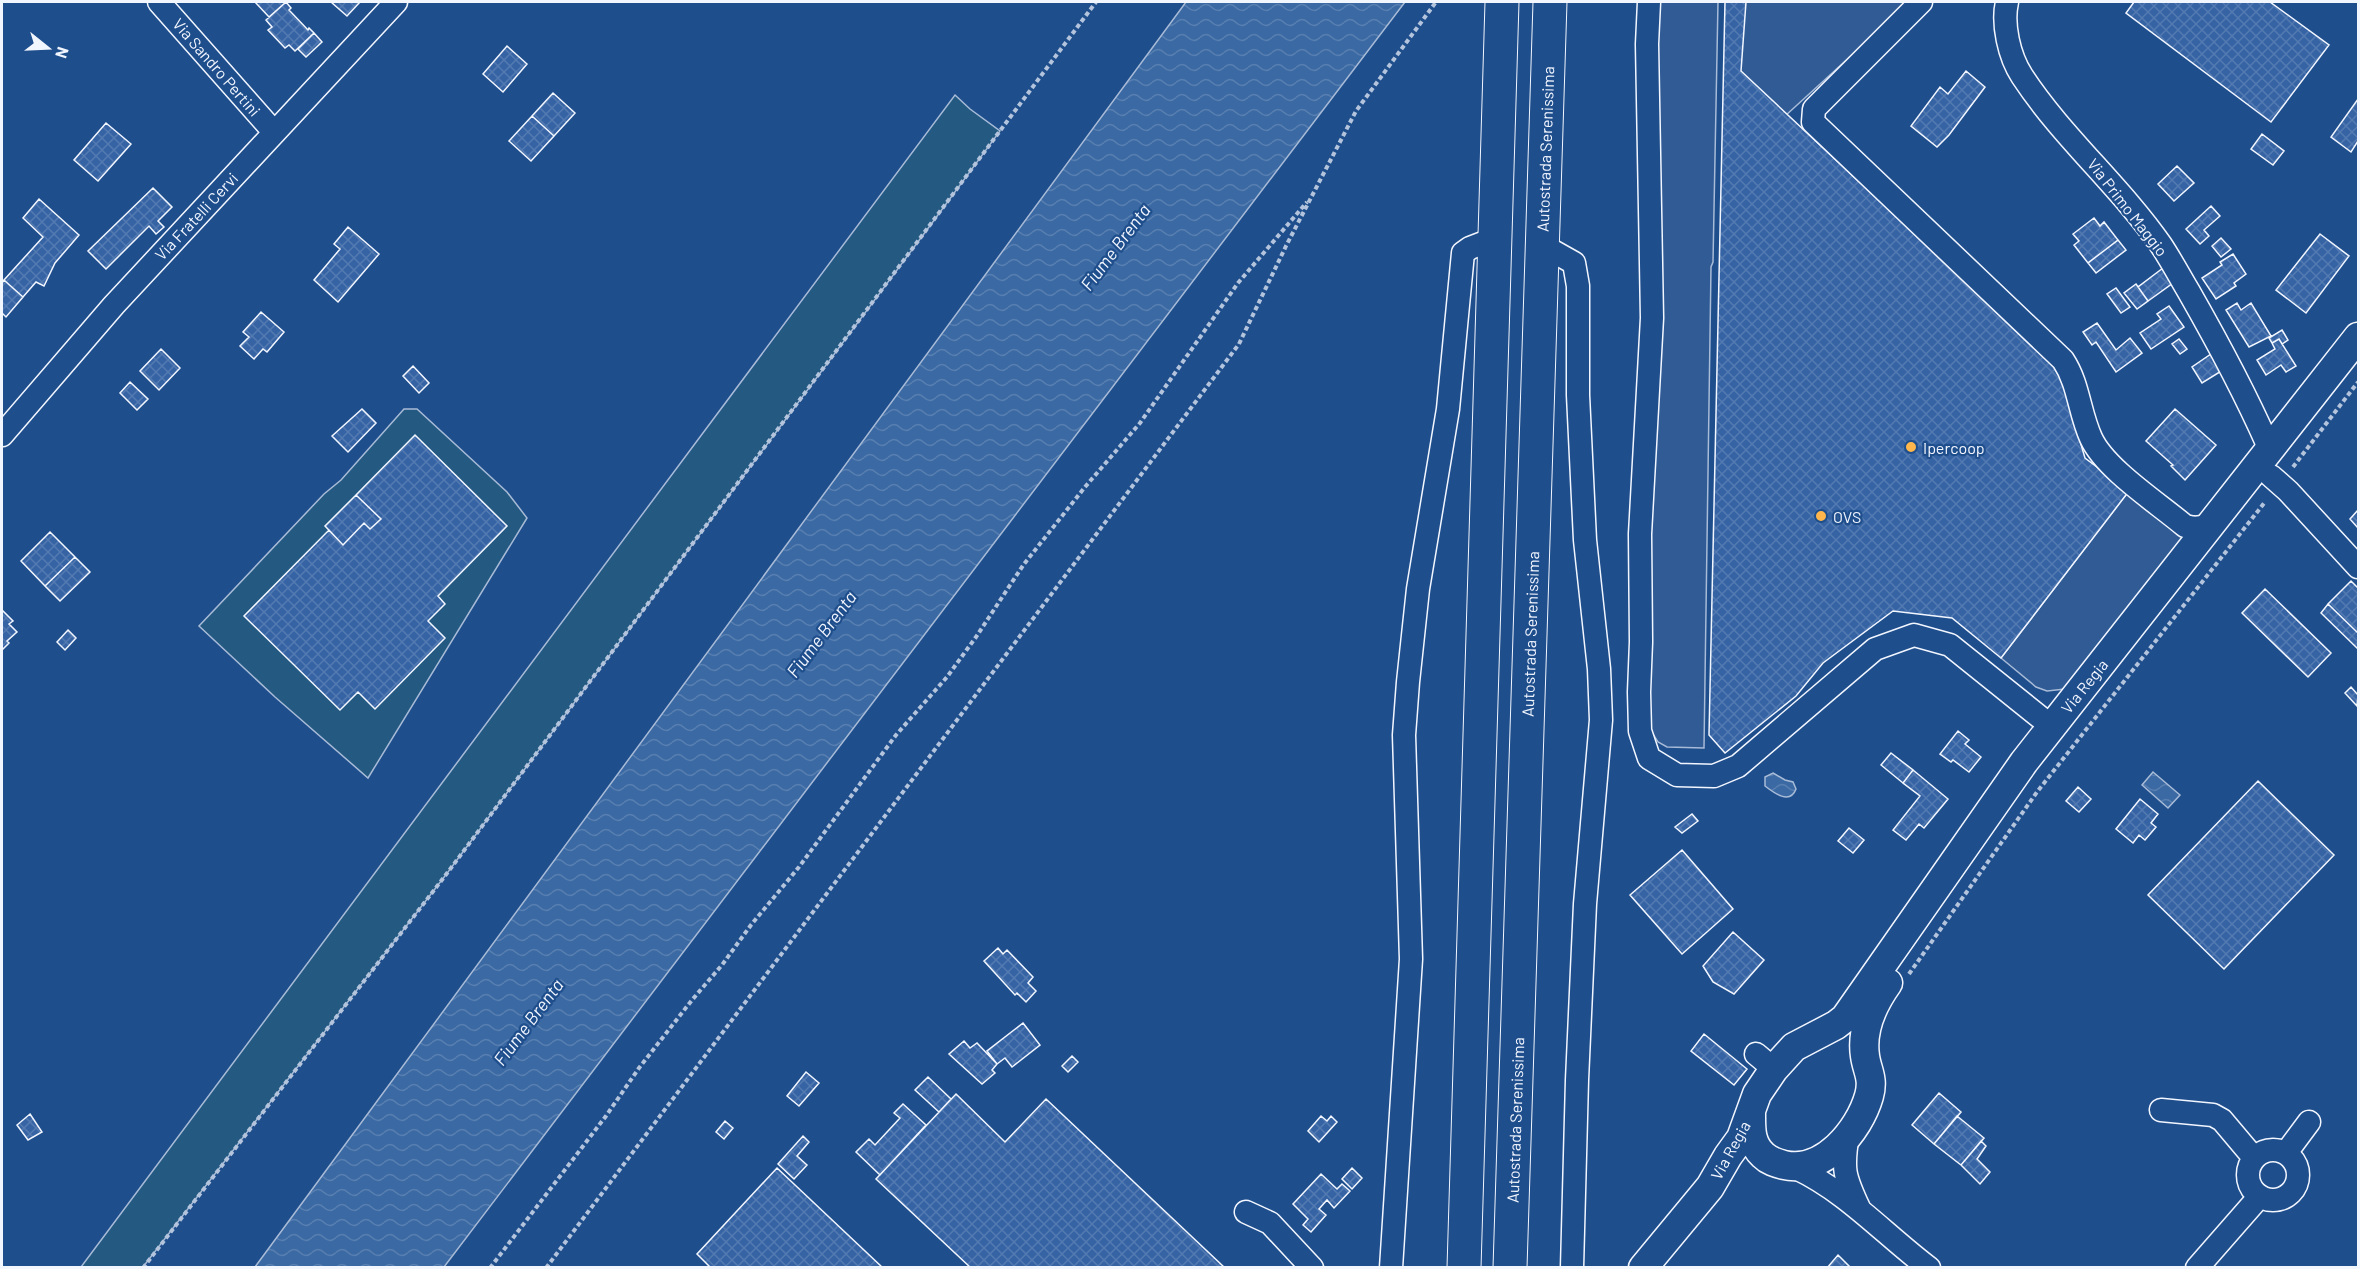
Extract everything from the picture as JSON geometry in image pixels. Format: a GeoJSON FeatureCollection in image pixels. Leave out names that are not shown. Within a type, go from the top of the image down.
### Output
{"type":"FeatureCollection","features":[{"type":"Feature","properties":{"kind":"highway"},"geometry":{"type":"LineString","coordinates":[[1464,1268],[1502,2]]}},
{"type":"Feature","properties":{"kind":"highway","name":"Autostrada Serenissima"},"geometry":{"type":"LineString","coordinates":[[1510,1268],[1550,2]]}},
{"type":"Feature","properties":{"kind":"main road","name":"Via Regia"},"geometry":{"type":"LineString","coordinates":[[1643,1268],[1710,1187],[1741,1138],[1757,1094],[1765,1062],[1845,1018],[2051,726],[2211,526],[2275,474],[2358,337]]}},
{"type":"Feature","properties":{"kind":"main road","name":"Via Regia"},"geometry":{"type":"LineString","coordinates":[[1710,1187],[1742,1169],[1822,1160],[1848,1134],[1869,1096],[1870,1071],[1865,1058],[1864,1041],[1868,1021],[1885,987],[2067,733],[2275,474],[2358,365]]}},
{"type":"Feature","properties":{"kind":"main road"},"geometry":{"type":"LineString","coordinates":[[1816,1036],[1835,1036],[1850,1044],[1865,1058]]}},
{"type":"Feature","properties":{"kind":"main road","name":"Via Regia"},"geometry":{"type":"LineString","coordinates":[[1751,1112],[1754,1142],[1763,1155],[1785,1165]]}},
{"type":"Feature","properties":{"kind":"street","name":"Via Sandro Pertini"},"geometry":{"type":"LineString","coordinates":[[159,2],[274,132]]}},
{"type":"Feature","properties":{"kind":"street","name":"Via Fratelli Cervi"},"geometry":{"type":"LineString","coordinates":[[2,435],[114,305],[396,2]]}},
{"type":"Feature","properties":{"kind":"street"},"geometry":{"type":"LineString","coordinates":[[1648,2],[1652,318],[1640,534],[1639,693],[1640,731],[1649,758],[1677,775],[1714,776],[1738,766],[1875,649],[1914,634],[1950,645],[2051,726]]}},
{"type":"Feature","properties":{"kind":"street"},"geometry":{"type":"LineString","coordinates":[[1921,2],[1808,118],[2063,360],[2072,374],[2090,437],[2102,456],[2185,526],[2194,528],[2211,526]]}},
{"type":"Feature","properties":{"kind":"street","name":"Via Primo Maggio"},"geometry":{"type":"LineString","coordinates":[[2007,2],[2004,14],[2009,43],[2021,74],[2056,121],[2114,185],[2161,246],[2203,317],[2266,443],[2275,474],[2358,567]]}},
{"type":"Feature","properties":{"kind":"street"},"geometry":{"type":"LineString","coordinates":[[1391,1268],[1412,959],[1404,735],[1408,682],[1418,589],[1448,409],[1463,254],[1470,248],[1496,238]]}},
{"type":"Feature","properties":{"kind":"street"},"geometry":{"type":"LineString","coordinates":[[1542,245],[1574,263],[1578,286],[1578,394],[1585,540],[1599,669],[1601,720],[1585,904],[1572,1268]]}},
{"type":"Feature","properties":{"kind":"street"},"geometry":{"type":"LineString","coordinates":[[2161,1110],[2213,1115],[2222,1120],[2254,1158]]}},
{"type":"Feature","properties":{"kind":"street"},"geometry":{"type":"LineString","coordinates":[[2286,1153],[2309,1122]]}},
{"type":"Feature","properties":{"kind":"street"},"geometry":{"type":"LineString","coordinates":[[1848,1134],[1843,1159],[1844,1173],[1859,1208]]}},
{"type":"Feature","properties":{"kind":"street"},"geometry":{"type":"LineString","coordinates":[[2269,1150],[2286,1153],[2293,1159],[2298,1175],[2292,1192],[2277,1200],[2260,1196],[2253,1191],[2248,1174],[2254,1158],[2269,1150]]}},
{"type":"Feature","properties":{"kind":"street"},"geometry":{"type":"LineString","coordinates":[[1785,1165],[1814,1177],[1859,1208],[1929,1268]]}},
{"type":"Feature","properties":{"kind":"street"},"geometry":{"type":"LineString","coordinates":[[2197,1268],[2260,1196]]}},
{"type":"Feature","properties":{"kind":"street"},"geometry":{"type":"LineString","coordinates":[[1246,1212],[1270,1223],[1312,1268]]}},
{"type":"Feature","properties":{"kind":"path"},"geometry":{"type":"LineString","coordinates":[[143,1268],[448,872],[1096,2]]}},
{"type":"Feature","properties":{"kind":"path"},"geometry":{"type":"LineString","coordinates":[[546,1268],[1239,344],[1356,111],[1436,2]]}},
{"type":"Feature","properties":{"kind":"path"},"geometry":{"type":"LineString","coordinates":[[490,1268],[678,1017],[799,867],[896,735],[947,677],[1024,564],[1085,487],[1140,423],[1238,284],[1312,197]]}},
{"type":"Feature","properties":{"kind":"path"},"geometry":{"type":"LineString","coordinates":[[1908,975],[2037,792],[2275,474],[2358,382]]}},
{"type":"Feature","properties":{"kind":"shaded area"},"geometry":{"type":"Polygon","coordinates":[[[1657,2],[1718,2],[1713,262],[1711,267],[1704,748],[1667,747],[1658,742],[1651,731],[1648,648],[1657,2]]]}},
{"type":"Feature","properties":{"kind":"shaded area"},"geometry":{"type":"Polygon","coordinates":[[[1738,2],[1910,2],[1785,116],[1737,70],[1738,2]]]}},
{"type":"Feature","properties":{"kind":"shaded area"},"geometry":{"type":"Polygon","coordinates":[[[955,95],[1000,131],[932,223],[448,872],[143,1267],[81,1267],[737,389],[955,95]]]}},
{"type":"Feature","properties":{"kind":"shaded area"},"geometry":{"type":"Polygon","coordinates":[[[404,409],[417,409],[507,492],[527,518],[368,778],[275,697],[199,626],[324,494],[341,480],[404,409]]]}},
{"type":"Feature","properties":{"kind":"shaded area"},"geometry":{"type":"Polygon","coordinates":[[[2129,491],[2186,532],[2184,544],[2065,689],[2047,691],[2036,687],[2001,658],[2129,491]]]}},
{"type":"Feature","properties":{"kind":"water","name":"Fiume Brenta"},"geometry":{"type":"Polygon","coordinates":[[[1186,2],[1405,2],[444,1267],[255,1267],[1186,2]]]}},
{"type":"Feature","properties":{"kind":"water"},"geometry":{"type":"Polygon","coordinates":[[[2153,772],[2180,795],[2168,808],[2142,785],[2153,772]]]}},
{"type":"Feature","properties":{"kind":"water"},"geometry":{"type":"Polygon","coordinates":[[[1773,773],[1793,782],[1796,789],[1793,794],[1782,796],[1765,786],[1765,777],[1773,773]]]}},
{"type":"Feature","properties":{"kind":"building"},"geometry":{"type":"Polygon","coordinates":[[[255,2],[286,2],[269,17],[255,2]]]}},
{"type":"Feature","properties":{"kind":"building"},"geometry":{"type":"Polygon","coordinates":[[[286,2],[291,8],[289,10],[308,30],[309,28],[314,33],[295,51],[289,45],[285,48],[268,30],[272,27],[266,20],[286,2]]]}},
{"type":"Feature","properties":{"kind":"building"},"geometry":{"type":"Polygon","coordinates":[[[331,2],[360,2],[347,16],[331,2]]]}},
{"type":"Feature","properties":{"kind":"building"},"geometry":{"type":"Polygon","coordinates":[[[1725,2],[1746,2],[1741,71],[2059,369],[2085,458],[2129,491],[2001,658],[1952,618],[1893,611],[1823,663],[1796,696],[1725,753],[1709,735],[1725,2]]]}},
{"type":"Feature","properties":{"kind":"building"},"geometry":{"type":"Polygon","coordinates":[[[2134,2],[2270,2],[2329,45],[2271,122],[2126,13],[2134,2]]]}},
{"type":"Feature","properties":{"kind":"building"},"geometry":{"type":"Polygon","coordinates":[[[314,33],[322,42],[306,57],[298,49],[314,33]]]}},
{"type":"Feature","properties":{"kind":"building"},"geometry":{"type":"Polygon","coordinates":[[[507,46],[527,64],[503,92],[483,74],[507,46]]]}},
{"type":"Feature","properties":{"kind":"building"},"geometry":{"type":"Polygon","coordinates":[[[1966,71],[1985,87],[1949,135],[1937,147],[1911,126],[1940,87],[1948,94],[1966,71]]]}},
{"type":"Feature","properties":{"kind":"building"},"geometry":{"type":"Polygon","coordinates":[[[553,93],[575,113],[554,136],[532,116],[553,93]]]}},
{"type":"Feature","properties":{"kind":"building"},"geometry":{"type":"Polygon","coordinates":[[[2358,99],[2358,141],[2351,152],[2331,137],[2358,99]]]}},
{"type":"Feature","properties":{"kind":"building"},"geometry":{"type":"Polygon","coordinates":[[[532,116],[554,136],[531,161],[509,141],[532,116]]]}},
{"type":"Feature","properties":{"kind":"building"},"geometry":{"type":"Polygon","coordinates":[[[106,123],[131,144],[98,181],[74,160],[106,123]]]}},
{"type":"Feature","properties":{"kind":"building"},"geometry":{"type":"Polygon","coordinates":[[[2262,134],[2284,151],[2273,165],[2251,149],[2262,134]]]}},
{"type":"Feature","properties":{"kind":"building"},"geometry":{"type":"Polygon","coordinates":[[[2177,166],[2194,183],[2174,201],[2158,184],[2177,166]]]}},
{"type":"Feature","properties":{"kind":"building"},"geometry":{"type":"Polygon","coordinates":[[[153,188],[172,207],[158,221],[164,227],[156,234],[149,226],[106,269],[88,251],[153,188]]]}},
{"type":"Feature","properties":{"kind":"building"},"geometry":{"type":"Polygon","coordinates":[[[39,199],[79,235],[55,263],[44,286],[36,282],[23,297],[4,280],[43,237],[23,218],[39,199]]]}},
{"type":"Feature","properties":{"kind":"building"},"geometry":{"type":"Polygon","coordinates":[[[2211,206],[2220,216],[2204,230],[2209,236],[2200,244],[2186,229],[2211,206]]]}},
{"type":"Feature","properties":{"kind":"building"},"geometry":{"type":"Polygon","coordinates":[[[2094,218],[2100,226],[2104,222],[2118,240],[2088,263],[2074,245],[2079,241],[2073,234],[2094,218]]]}},
{"type":"Feature","properties":{"kind":"building"},"geometry":{"type":"Polygon","coordinates":[[[348,227],[379,254],[338,302],[314,280],[340,249],[334,244],[348,227]]]}},
{"type":"Feature","properties":{"kind":"building"},"geometry":{"type":"Polygon","coordinates":[[[2320,234],[2349,256],[2306,313],[2276,290],[2320,234]]]}},
{"type":"Feature","properties":{"kind":"building"},"geometry":{"type":"Polygon","coordinates":[[[2221,238],[2231,249],[2221,257],[2212,246],[2221,238]]]}},
{"type":"Feature","properties":{"kind":"building"},"geometry":{"type":"Polygon","coordinates":[[[2118,240],[2126,250],[2096,273],[2088,263],[2118,240]]]}},
{"type":"Feature","properties":{"kind":"building"},"geometry":{"type":"Polygon","coordinates":[[[2233,254],[2246,274],[2234,283],[2236,286],[2216,299],[2202,278],[2222,265],[2220,262],[2233,254]]]}},
{"type":"Feature","properties":{"kind":"building"},"geometry":{"type":"Polygon","coordinates":[[[2163,268],[2173,283],[2148,301],[2138,287],[2163,268]]]}},
{"type":"Feature","properties":{"kind":"building"},"geometry":{"type":"Polygon","coordinates":[[[4,280],[23,297],[6,317],[2,313],[2,283],[4,280]]]}},
{"type":"Feature","properties":{"kind":"building"},"geometry":{"type":"Polygon","coordinates":[[[2136,284],[2148,301],[2137,309],[2124,293],[2136,284]]]}},
{"type":"Feature","properties":{"kind":"building"},"geometry":{"type":"Polygon","coordinates":[[[2116,288],[2130,307],[2121,313],[2107,294],[2116,288]]]}},
{"type":"Feature","properties":{"kind":"building"},"geometry":{"type":"Polygon","coordinates":[[[2237,303],[2241,310],[2251,303],[2271,336],[2249,347],[2226,310],[2237,303]]]}},
{"type":"Feature","properties":{"kind":"building"},"geometry":{"type":"Polygon","coordinates":[[[2169,306],[2184,327],[2151,349],[2140,333],[2161,319],[2157,314],[2169,306]]]}},
{"type":"Feature","properties":{"kind":"building"},"geometry":{"type":"Polygon","coordinates":[[[261,312],[284,332],[267,352],[263,349],[254,359],[240,346],[249,337],[243,332],[261,312]]]}},
{"type":"Feature","properties":{"kind":"building"},"geometry":{"type":"Polygon","coordinates":[[[2097,323],[2116,350],[2130,338],[2142,353],[2116,372],[2096,342],[2092,345],[2083,332],[2097,323]]]}},
{"type":"Feature","properties":{"kind":"building"},"geometry":{"type":"Polygon","coordinates":[[[2282,330],[2288,340],[2282,344],[2279,339],[2272,343],[2269,338],[2282,330]]]}},
{"type":"Feature","properties":{"kind":"building"},"geometry":{"type":"Polygon","coordinates":[[[2179,339],[2187,349],[2180,354],[2172,344],[2179,339]]]}},
{"type":"Feature","properties":{"kind":"building"},"geometry":{"type":"Polygon","coordinates":[[[2279,339],[2296,366],[2286,372],[2281,365],[2266,375],[2257,360],[2275,349],[2272,343],[2279,339]]]}},
{"type":"Feature","properties":{"kind":"building"},"geometry":{"type":"Polygon","coordinates":[[[161,349],[180,368],[159,390],[140,371],[161,349]]]}},
{"type":"Feature","properties":{"kind":"building"},"geometry":{"type":"Polygon","coordinates":[[[2211,354],[2223,370],[2202,383],[2192,367],[2211,354]]]}},
{"type":"Feature","properties":{"kind":"building"},"geometry":{"type":"Polygon","coordinates":[[[413,366],[429,383],[419,393],[403,376],[413,366]]]}},
{"type":"Feature","properties":{"kind":"building"},"geometry":{"type":"Polygon","coordinates":[[[130,382],[148,399],[137,410],[120,393],[130,382]]]}},
{"type":"Feature","properties":{"kind":"building"},"geometry":{"type":"Polygon","coordinates":[[[362,409],[376,423],[348,452],[332,436],[362,409]]]}},
{"type":"Feature","properties":{"kind":"building"},"geometry":{"type":"Polygon","coordinates":[[[2175,409],[2216,445],[2185,480],[2171,466],[2173,465],[2146,441],[2175,409]]]}},
{"type":"Feature","properties":{"kind":"building"},"geometry":{"type":"Polygon","coordinates":[[[415,435],[507,526],[438,596],[445,604],[428,621],[445,638],[375,709],[358,692],[340,710],[244,616],[329,530],[343,545],[364,523],[370,529],[381,519],[356,495],[415,435]]]}},
{"type":"Feature","properties":{"kind":"building"},"geometry":{"type":"Polygon","coordinates":[[[356,495],[381,519],[370,529],[364,523],[343,545],[325,526],[356,495]]]}},
{"type":"Feature","properties":{"kind":"building"},"geometry":{"type":"Polygon","coordinates":[[[2358,510],[2358,528],[2350,519],[2358,510]]]}},
{"type":"Feature","properties":{"kind":"building"},"geometry":{"type":"Polygon","coordinates":[[[50,532],[75,557],[45,586],[21,561],[50,532]]]}},
{"type":"Feature","properties":{"kind":"building"},"geometry":{"type":"Polygon","coordinates":[[[75,557],[90,572],[60,601],[45,586],[75,557]]]}},
{"type":"Feature","properties":{"kind":"building"},"geometry":{"type":"Polygon","coordinates":[[[2351,581],[2358,588],[2358,633],[2328,604],[2351,581]]]}},
{"type":"Feature","properties":{"kind":"building"},"geometry":{"type":"Polygon","coordinates":[[[2265,589],[2331,653],[2308,677],[2242,613],[2265,589]]]}},
{"type":"Feature","properties":{"kind":"building"},"geometry":{"type":"Polygon","coordinates":[[[2328,604],[2358,633],[2358,649],[2321,613],[2328,604]]]}},
{"type":"Feature","properties":{"kind":"building"},"geometry":{"type":"Polygon","coordinates":[[[2,610],[13,621],[9,624],[17,632],[7,641],[9,643],[2,650],[2,610]]]}},
{"type":"Feature","properties":{"kind":"building"},"geometry":{"type":"Polygon","coordinates":[[[68,630],[76,638],[65,650],[57,642],[68,630]]]}},
{"type":"Feature","properties":{"kind":"building"},"geometry":{"type":"Polygon","coordinates":[[[2351,687],[2358,695],[2357,706],[2345,693],[2351,687]]]}},
{"type":"Feature","properties":{"kind":"building"},"geometry":{"type":"Polygon","coordinates":[[[1958,731],[1969,740],[1965,744],[1981,757],[1969,772],[1940,754],[1958,731]]]}},
{"type":"Feature","properties":{"kind":"building"},"geometry":{"type":"Polygon","coordinates":[[[1891,753],[1913,770],[1903,783],[1881,765],[1891,753]]]}},
{"type":"Feature","properties":{"kind":"building"},"geometry":{"type":"Polygon","coordinates":[[[1913,770],[1948,799],[1924,828],[1919,824],[1906,840],[1893,830],[1920,796],[1903,783],[1913,770]]]}},
{"type":"Feature","properties":{"kind":"building"},"geometry":{"type":"Polygon","coordinates":[[[2258,781],[2334,855],[2224,969],[2148,895],[2258,781]]]}},
{"type":"Feature","properties":{"kind":"building"},"geometry":{"type":"Polygon","coordinates":[[[2078,787],[2091,799],[2079,812],[2066,801],[2078,787]]]}},
{"type":"Feature","properties":{"kind":"building"},"geometry":{"type":"Polygon","coordinates":[[[2140,799],[2158,814],[2151,823],[2156,827],[2145,840],[2139,835],[2133,843],[2116,829],[2140,799]]]}},
{"type":"Feature","properties":{"kind":"building"},"geometry":{"type":"Polygon","coordinates":[[[1692,814],[1698,821],[1682,833],[1675,827],[1692,814]]]}},
{"type":"Feature","properties":{"kind":"building"},"geometry":{"type":"Polygon","coordinates":[[[1849,828],[1864,840],[1853,853],[1838,841],[1849,828]]]}},
{"type":"Feature","properties":{"kind":"building"},"geometry":{"type":"Polygon","coordinates":[[[1682,850],[1733,909],[1682,954],[1630,895],[1682,850]]]}},
{"type":"Feature","properties":{"kind":"building"},"geometry":{"type":"Polygon","coordinates":[[[1733,932],[1764,960],[1734,994],[1713,982],[1703,966],[1733,932]]]}},
{"type":"Feature","properties":{"kind":"building"},"geometry":{"type":"Polygon","coordinates":[[[998,948],[1003,954],[1007,950],[1033,977],[1028,983],[1036,991],[1026,1002],[1017,993],[1015,995],[984,961],[998,948]]]}},
{"type":"Feature","properties":{"kind":"building"},"geometry":{"type":"Polygon","coordinates":[[[1023,1023],[1040,1045],[1012,1067],[1005,1058],[997,1064],[987,1051],[1023,1023]]]}},
{"type":"Feature","properties":{"kind":"building"},"geometry":{"type":"Polygon","coordinates":[[[1704,1034],[1747,1069],[1734,1085],[1691,1051],[1704,1034]]]}},
{"type":"Feature","properties":{"kind":"building"},"geometry":{"type":"Polygon","coordinates":[[[964,1041],[970,1048],[977,1043],[997,1064],[992,1070],[995,1073],[982,1084],[949,1054],[964,1041]]]}},
{"type":"Feature","properties":{"kind":"building"},"geometry":{"type":"Polygon","coordinates":[[[1072,1056],[1078,1062],[1068,1072],[1062,1066],[1072,1056]]]}},
{"type":"Feature","properties":{"kind":"building"},"geometry":{"type":"Polygon","coordinates":[[[806,1072],[819,1083],[799,1106],[787,1096],[806,1072]]]}},
{"type":"Feature","properties":{"kind":"building"},"geometry":{"type":"Polygon","coordinates":[[[928,1077],[951,1099],[939,1112],[915,1090],[928,1077]]]}},
{"type":"Feature","properties":{"kind":"building"},"geometry":{"type":"Polygon","coordinates":[[[1939,1093],[1961,1112],[1934,1144],[1912,1125],[1939,1093]]]}},
{"type":"Feature","properties":{"kind":"building"},"geometry":{"type":"Polygon","coordinates":[[[956,1094],[1005,1142],[1046,1099],[1225,1268],[971,1268],[876,1179],[956,1094]]]}},
{"type":"Feature","properties":{"kind":"building"},"geometry":{"type":"Polygon","coordinates":[[[903,1104],[926,1125],[880,1175],[856,1152],[869,1139],[875,1145],[900,1118],[894,1113],[903,1104]]]}},
{"type":"Feature","properties":{"kind":"building"},"geometry":{"type":"Polygon","coordinates":[[[30,1114],[42,1132],[28,1140],[17,1125],[30,1114]]]}},
{"type":"Feature","properties":{"kind":"building"},"geometry":{"type":"Polygon","coordinates":[[[1321,1116],[1327,1121],[1331,1116],[1337,1122],[1319,1142],[1308,1131],[1321,1116]]]}},
{"type":"Feature","properties":{"kind":"building"},"geometry":{"type":"Polygon","coordinates":[[[1957,1116],[1984,1138],[1961,1165],[1934,1144],[1957,1116]]]}},
{"type":"Feature","properties":{"kind":"building"},"geometry":{"type":"Polygon","coordinates":[[[725,1121],[733,1128],[724,1139],[716,1132],[725,1121]]]}},
{"type":"Feature","properties":{"kind":"building"},"geometry":{"type":"Polygon","coordinates":[[[803,1136],[809,1142],[797,1156],[807,1165],[794,1179],[778,1164],[803,1136]]]}},
{"type":"Feature","properties":{"kind":"building"},"geometry":{"type":"Polygon","coordinates":[[[1981,1141],[1986,1146],[1977,1159],[1990,1172],[1980,1184],[1961,1165],[1981,1141]]]}},
{"type":"Feature","properties":{"kind":"building"},"geometry":{"type":"Polygon","coordinates":[[[777,1168],[883,1268],[711,1268],[697,1254],[777,1168]]]}},
{"type":"Feature","properties":{"kind":"building"},"geometry":{"type":"Polygon","coordinates":[[[1352,1168],[1362,1178],[1352,1189],[1342,1179],[1352,1168]]]}},
{"type":"Feature","properties":{"kind":"building"},"geometry":{"type":"Polygon","coordinates":[[[1321,1174],[1337,1189],[1342,1184],[1350,1191],[1334,1208],[1327,1200],[1319,1209],[1326,1215],[1311,1232],[1303,1225],[1308,1219],[1293,1204],[1321,1174]]]}},
{"type":"Feature","properties":{"kind":"building"},"geometry":{"type":"Polygon","coordinates":[[[1838,1255],[1851,1268],[1827,1268],[1838,1255]]]}},
{"type":"Feature","properties":{"kind":"place","name":"Ipercoop"},"geometry":{"type":"Point","coordinates":[1911,447]}},
{"type":"Feature","properties":{"kind":"place","name":"OVS"},"geometry":{"type":"Point","coordinates":[1821,516]}}]}
